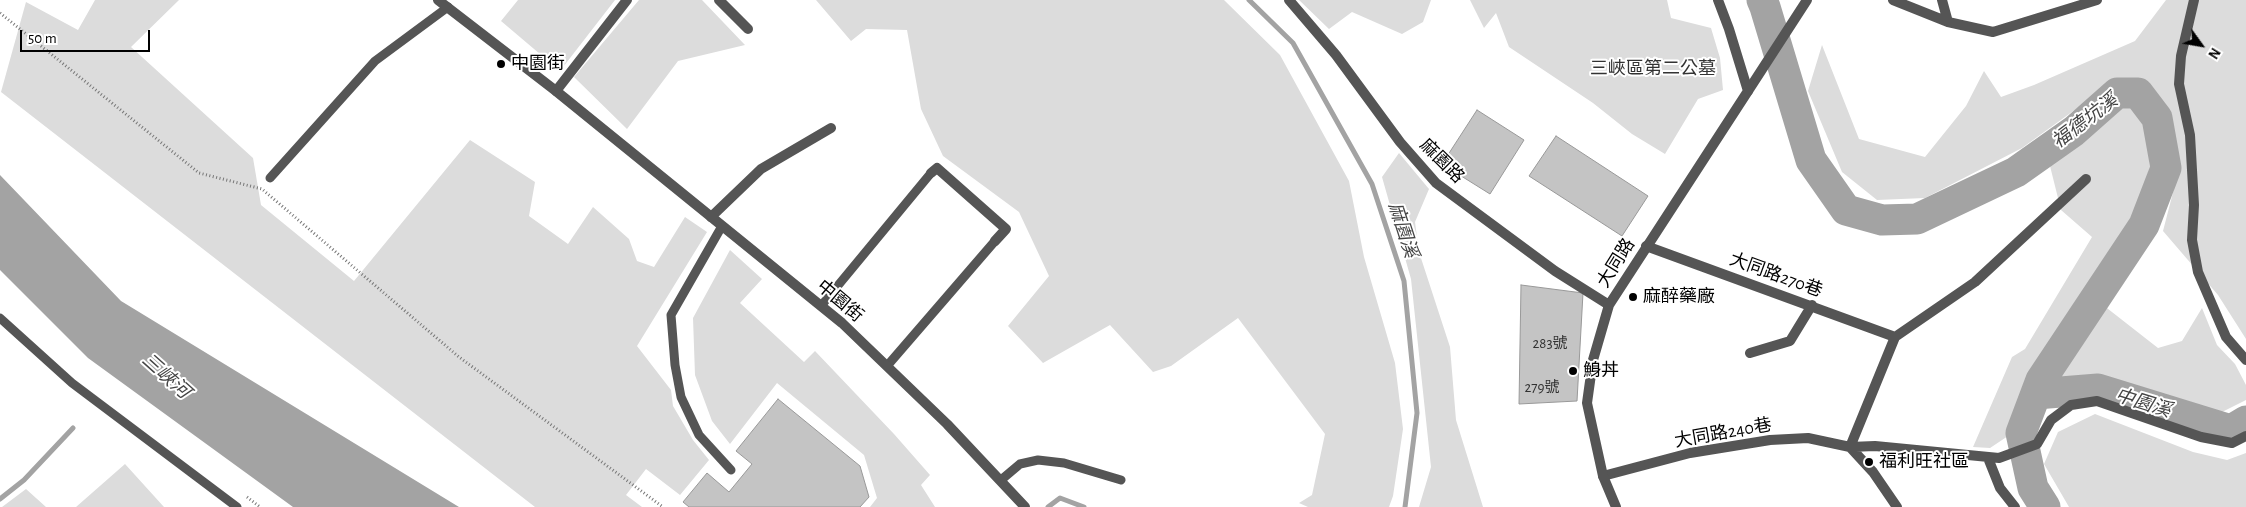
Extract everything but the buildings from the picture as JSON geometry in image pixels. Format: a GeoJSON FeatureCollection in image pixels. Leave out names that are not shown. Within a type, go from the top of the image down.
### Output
{"type":"FeatureCollection","features":[{"type":"Feature","properties":{"kind":"street","name":"中園街"},"geometry":{"type":"LineString","coordinates":[[438,0],[556,92],[842,323],[998,477],[1025,507]]}},
{"type":"Feature","properties":{"kind":"street"},"geometry":{"type":"LineString","coordinates":[[556,92],[627,0]]}},
{"type":"Feature","properties":{"kind":"street"},"geometry":{"type":"LineString","coordinates":[[720,0],[748,29]]}},
{"type":"Feature","properties":{"kind":"street","name":"麻園路"},"geometry":{"type":"LineString","coordinates":[[1289,0],[1336,55],[1400,142],[1436,183],[1555,271],[1609,305]]}},
{"type":"Feature","properties":{"kind":"street"},"geometry":{"type":"LineString","coordinates":[[1718,0],[1748,91]]}},
{"type":"Feature","properties":{"kind":"street","name":"大同路"},"geometry":{"type":"LineString","coordinates":[[1616,507],[1604,476],[1588,403],[1592,360],[1609,305],[1807,0]]}},
{"type":"Feature","properties":{"kind":"street"},"geometry":{"type":"LineString","coordinates":[[1893,0],[1948,22],[1993,32],[2097,0]]}},
{"type":"Feature","properties":{"kind":"street"},"geometry":{"type":"LineString","coordinates":[[1942,0],[1948,22]]}},
{"type":"Feature","properties":{"kind":"street"},"geometry":{"type":"LineString","coordinates":[[2194,0],[2181,56],[2179,84],[2190,135],[2194,205],[2192,240],[2198,272],[2226,337],[2245,356]]}},
{"type":"Feature","properties":{"kind":"street"},"geometry":{"type":"LineString","coordinates":[[712,218],[761,169],[830,128]]}},
{"type":"Feature","properties":{"kind":"street"},"geometry":{"type":"LineString","coordinates":[[931,173],[937,168],[1006,229],[995,241]]}},
{"type":"Feature","properties":{"kind":"street"},"geometry":{"type":"LineString","coordinates":[[1897,507],[1873,472],[1850,447],[1895,337],[1975,282],[2086,179]]}},
{"type":"Feature","properties":{"kind":"street","name":"大同路270巷"},"geometry":{"type":"LineString","coordinates":[[1646,246],[1812,305],[1895,337]]}},
{"type":"Feature","properties":{"kind":"street"},"geometry":{"type":"LineString","coordinates":[[1750,353],[1790,341],[1812,305]]}},
{"type":"Feature","properties":{"kind":"street","name":"大同路240巷"},"geometry":{"type":"LineString","coordinates":[[1604,476],[1690,453],[1770,440],[1808,438],[1850,447],[1875,446],[1999,458],[2037,444],[2052,420],[2071,405],[2097,401],[2131,411],[2201,437],[2232,443],[2246,436]]}},
{"type":"Feature","properties":{"kind":"street"},"geometry":{"type":"LineString","coordinates":[[1988,458],[2000,488],[2015,507]]}},
{"type":"Feature","properties":{"kind":"lane"},"geometry":{"type":"LineString","coordinates":[[270,178],[375,61],[448,7]]}},
{"type":"Feature","properties":{"kind":"lane"},"geometry":{"type":"LineString","coordinates":[[821,306],[931,173]]}},
{"type":"Feature","properties":{"kind":"lane"},"geometry":{"type":"LineString","coordinates":[[722,226],[671,315],[675,365],[681,397],[698,435],[731,470]]}},
{"type":"Feature","properties":{"kind":"lane"},"geometry":{"type":"LineString","coordinates":[[887,366],[995,241]]}},
{"type":"Feature","properties":{"kind":"lane"},"geometry":{"type":"LineString","coordinates":[[0,318],[72,383],[237,507]]}},
{"type":"Feature","properties":{"kind":"lane"},"geometry":{"type":"LineString","coordinates":[[998,477],[1020,464],[1038,460],[1064,463],[1121,480]]}},
{"type":"Feature","properties":{"kind":"path"},"geometry":{"type":"LineString","coordinates":[[0,13],[199,173],[262,189],[459,357],[663,507]]}},
{"type":"Feature","properties":{"kind":"green space"},"geometry":{"type":"Polygon","coordinates":[[[95,0],[179,0],[131,47],[253,158],[261,205],[354,281],[470,140],[535,182],[529,216],[568,244],[593,207],[629,239],[637,261],[654,267],[685,217],[707,232],[637,346],[671,390],[673,406],[693,440],[709,460],[680,495],[646,469],[626,495],[642,507],[535,507],[1,92],[26,2],[78,30],[95,0]]]}},
{"type":"Feature","properties":{"kind":"green space"},"geometry":{"type":"Polygon","coordinates":[[[518,0],[615,0],[560,71],[501,21],[518,0]]]}},
{"type":"Feature","properties":{"kind":"green space"},"geometry":{"type":"Polygon","coordinates":[[[639,0],[702,0],[745,45],[678,61],[627,129],[574,77],[639,0]]]}},
{"type":"Feature","properties":{"kind":"green space"},"geometry":{"type":"Polygon","coordinates":[[[816,0],[1224,0],[1280,55],[1349,181],[1364,257],[1395,363],[1403,429],[1393,496],[1389,507],[1308,507],[1299,503],[1312,495],[1325,434],[1238,318],[1171,366],[1153,372],[1110,325],[1043,363],[1008,326],[1049,276],[1019,212],[943,156],[921,109],[907,30],[866,29],[851,41],[816,0]]]}},
{"type":"Feature","properties":{"kind":"green space"},"geometry":{"type":"Polygon","coordinates":[[[1299,0],[1431,0],[1423,22],[1402,34],[1352,12],[1329,29],[1299,0]]]}},
{"type":"Feature","properties":{"kind":"green space","name":"三峽區第二公墓"},"geometry":{"type":"Polygon","coordinates":[[[1470,0],[1667,0],[1671,18],[1711,28],[1720,58],[1723,90],[1698,99],[1665,154],[1632,134],[1593,103],[1509,47],[1496,13],[1484,28],[1470,0]]]}},
{"type":"Feature","properties":{"kind":"green space"},"geometry":{"type":"Polygon","coordinates":[[[2166,0],[2246,0],[2246,339],[2218,295],[2163,231],[2177,177],[2167,111],[2144,79],[2112,83],[2022,148],[1925,198],[1877,200],[1842,172],[1808,91],[1822,45],[1859,139],[1925,157],[1966,106],[1984,71],[2001,97],[2034,85],[2135,41],[2166,0]]]}},
{"type":"Feature","properties":{"kind":"green space"},"geometry":{"type":"Polygon","coordinates":[[[2114,107],[2133,107],[2146,124],[2150,167],[2132,221],[2033,375],[2008,436],[1990,448],[1973,447],[2012,357],[2025,349],[2092,237],[2061,210],[2048,158],[2084,137],[2114,107]]]}},
{"type":"Feature","properties":{"kind":"green space"},"geometry":{"type":"Polygon","coordinates":[[[1399,153],[1429,189],[1415,222],[1419,252],[1450,347],[1456,420],[1483,507],[1419,507],[1431,467],[1411,279],[1382,177],[1399,153]]]}},
{"type":"Feature","properties":{"kind":"green space"},"geometry":{"type":"Polygon","coordinates":[[[730,250],[762,279],[740,303],[804,362],[815,351],[930,475],[921,485],[935,507],[870,507],[877,498],[864,455],[777,383],[730,444],[712,421],[695,375],[693,318],[730,250]]]}},
{"type":"Feature","properties":{"kind":"green space"},"geometry":{"type":"Polygon","coordinates":[[[2103,305],[2158,348],[2182,341],[2202,308],[2217,345],[2235,364],[2246,385],[2246,400],[2222,412],[2097,379],[2059,380],[2103,305]]]}},
{"type":"Feature","properties":{"kind":"green space"},"geometry":{"type":"Polygon","coordinates":[[[2095,414],[2193,452],[2227,460],[2246,453],[2246,507],[2069,507],[2044,464],[2058,432],[2095,414]]]}},
{"type":"Feature","properties":{"kind":"green space"},"geometry":{"type":"Polygon","coordinates":[[[125,464],[164,507],[76,507],[125,464]]]}},
{"type":"Feature","properties":{"kind":"green space"},"geometry":{"type":"Polygon","coordinates":[[[26,489],[46,507],[2,507],[26,489]]]}},
{"type":"Feature","properties":{"kind":"water","name":"三峽河"},"geometry":{"type":"Polygon","coordinates":[[[0,175],[121,301],[459,507],[293,507],[88,358],[0,270],[0,175]]]}},
{"type":"Feature","properties":{"kind":"waterway","name":"麻園溪"},"geometry":{"type":"LineString","coordinates":[[1249,0],[1293,43],[1372,184],[1404,281],[1417,413],[1405,507]]}},
{"type":"Feature","properties":{"kind":"waterway","name":"福德坑溪"},"geometry":{"type":"LineString","coordinates":[[1762,0],[1811,160],[1846,210],[1882,220],[1917,219],[2016,172],[2074,131],[2117,93],[2138,93],[2157,118],[2166,168],[2144,225],[2041,380],[2021,433],[2033,488],[2045,507]]}},
{"type":"Feature","properties":{"kind":"waterway","name":"中園溪"},"geometry":{"type":"LineString","coordinates":[[2036,394],[2098,389],[2231,430],[2246,421]]}},
{"type":"Feature","properties":{"kind":"waterway"},"geometry":{"type":"LineString","coordinates":[[0,499],[24,480],[73,428]]}},
{"type":"Feature","properties":{"kind":"waterway","name":"麻園溪"},"geometry":{"type":"LineString","coordinates":[[1048,507],[1060,498],[1084,507]]}},
{"type":"Feature","properties":{"kind":"place","name":"中園街"},"geometry":{"type":"Point","coordinates":[501,64]}},
{"type":"Feature","properties":{"kind":"place","name":"麻醉藥廠"},"geometry":{"type":"Point","coordinates":[1633,297]}},
{"type":"Feature","properties":{"kind":"place","name":"鯓丼"},"geometry":{"type":"Point","coordinates":[1573,371]}},
{"type":"Feature","properties":{"kind":"place","name":"福利旺社區"},"geometry":{"type":"Point","coordinates":[1869,462]}}]}
